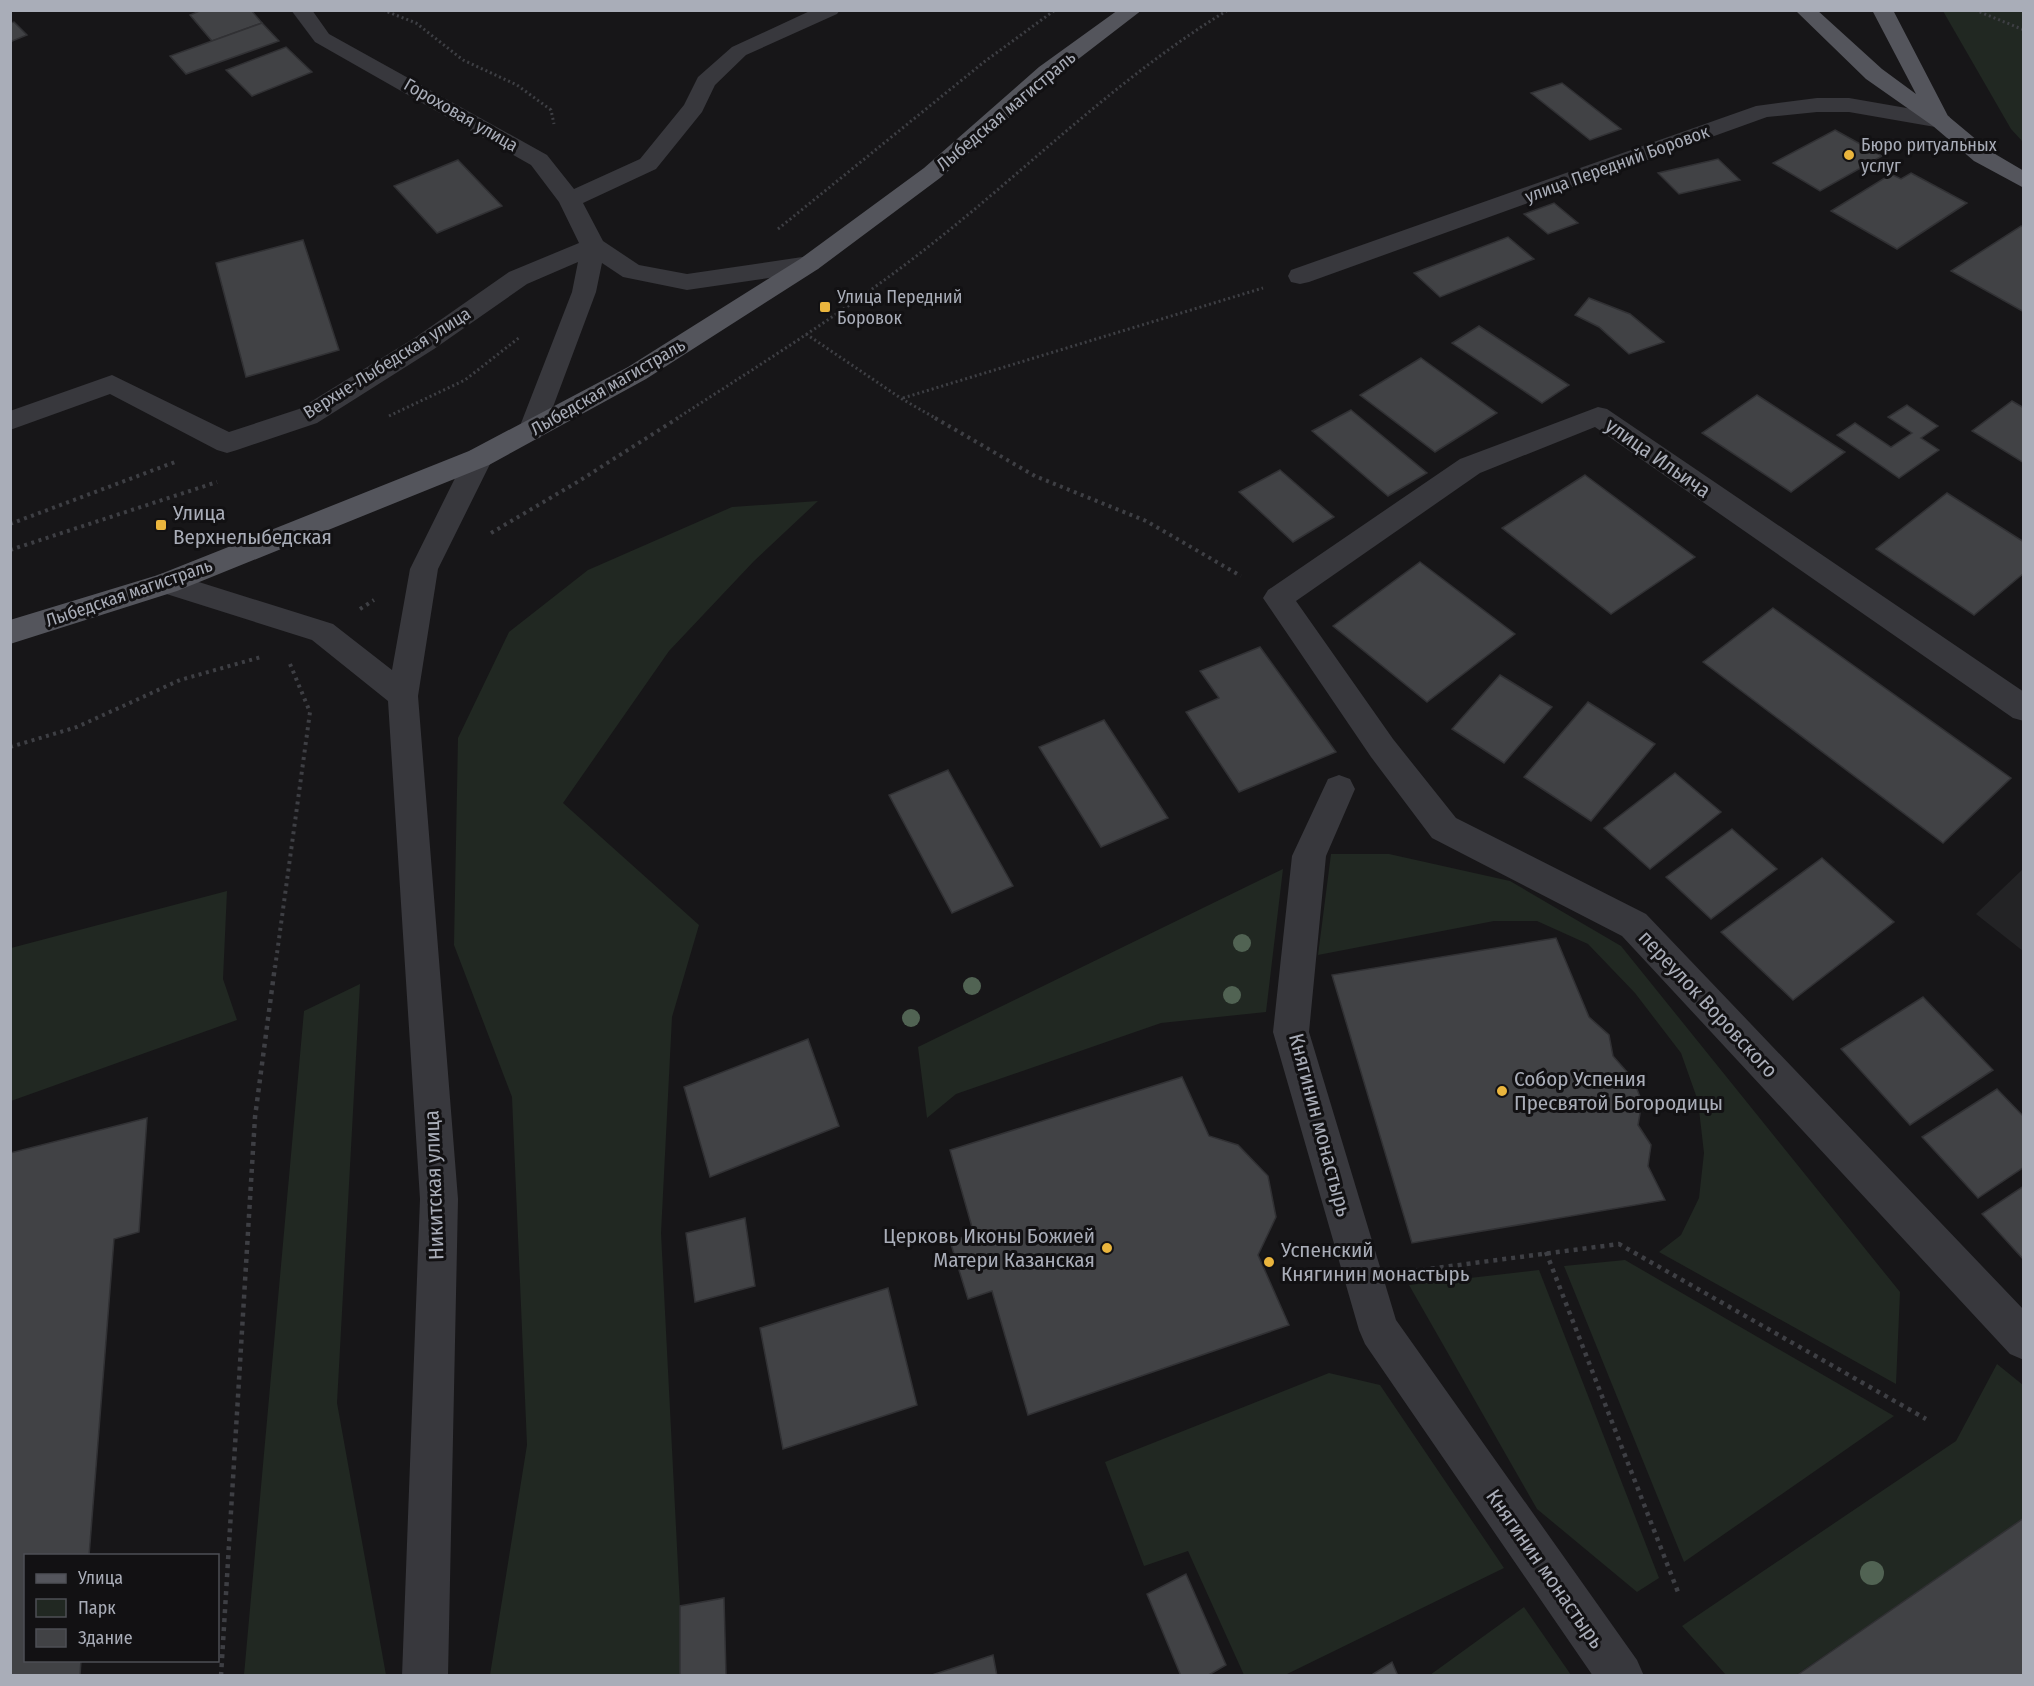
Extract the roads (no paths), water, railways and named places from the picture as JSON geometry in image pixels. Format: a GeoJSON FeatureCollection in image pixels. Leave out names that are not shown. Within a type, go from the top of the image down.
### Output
{"type":"FeatureCollection","features":[{"type":"Feature","properties":{"kind":"main road","name":"Лыбедская магистраль"},"geometry":{"type":"LineString","coordinates":[[10,632],[167,583],[479,458],[637,373],[809,264],[932,173],[1047,72],[1132,10]]}},
{"type":"Feature","properties":{"kind":"main road"},"geometry":{"type":"LineString","coordinates":[[1805,10],[1874,74],[1941,121],[1982,156],[2024,181]]}},
{"type":"Feature","properties":{"kind":"main road"},"geometry":{"type":"LineString","coordinates":[[1882,10],[1941,121]]}},
{"type":"Feature","properties":{"kind":"street","name":"Гороховая улица"},"geometry":{"type":"LineString","coordinates":[[301,10],[322,38],[539,160],[570,200],[593,246]]}},
{"type":"Feature","properties":{"kind":"street"},"geometry":{"type":"LineString","coordinates":[[570,200],[648,164],[694,107],[706,82],[739,51],[830,10]]}},
{"type":"Feature","properties":{"kind":"street","name":"улица Передний Боровок"},"geometry":{"type":"LineString","coordinates":[[1300,276],[1764,111],[1849,105],[1941,121]]}},
{"type":"Feature","properties":{"kind":"street"},"geometry":{"type":"LineString","coordinates":[[531,431],[584,292],[593,246],[632,271],[687,282],[809,264]]}},
{"type":"Feature","properties":{"kind":"street","name":"Верхне-Лыбедская улица"},"geometry":{"type":"LineString","coordinates":[[10,421],[112,384],[227,443],[308,416],[425,343],[518,278],[593,246]]}},
{"type":"Feature","properties":{"kind":"street","name":"улица Ильича"},"geometry":{"type":"LineString","coordinates":[[1278,598],[1470,466],[1598,416],[2024,709]]}},
{"type":"Feature","properties":{"kind":"street","name":"Никитская улица"},"geometry":{"type":"LineString","coordinates":[[425,1676],[439,1198],[403,696],[424,569],[479,458]]}},
{"type":"Feature","properties":{"kind":"street"},"geometry":{"type":"LineString","coordinates":[[167,583],[322,632],[403,696]]}},
{"type":"Feature","properties":{"kind":"street","name":"переулок Воровского"},"geometry":{"type":"LineString","coordinates":[[1278,598],[1382,748],[1444,828],[1634,925],[2024,1340]]}},
{"type":"Feature","properties":{"kind":"street","name":"Княгинин монастырь"},"geometry":{"type":"LineString","coordinates":[[1339,789],[1309,856],[1291,1032],[1362,1278],[1379,1330],[1621,1676]]}},
{"type":"Feature","properties":{"kind":"place","name":"Бюро ритуальных услуг"},"geometry":{"type":"Point","coordinates":[1849,155]}},
{"type":"Feature","properties":{"kind":"place","name":"Улица Передний Боровок"},"geometry":{"type":"Point","coordinates":[825,307]}},
{"type":"Feature","properties":{"kind":"place","name":"Улица Верхнелыбедская"},"geometry":{"type":"Point","coordinates":[161,525]}},
{"type":"Feature","properties":{"kind":"place","name":"Собор Успения Пресвятой Богородицы"},"geometry":{"type":"Point","coordinates":[1502,1091]}},
{"type":"Feature","properties":{"kind":"place","name":"Церковь Иконы Божией Матери Казанская"},"geometry":{"type":"Point","coordinates":[1107,1248]}},
{"type":"Feature","properties":{"kind":"place","name":"Успенский Княгинин монастырь"},"geometry":{"type":"Point","coordinates":[1269,1262]}}]}
